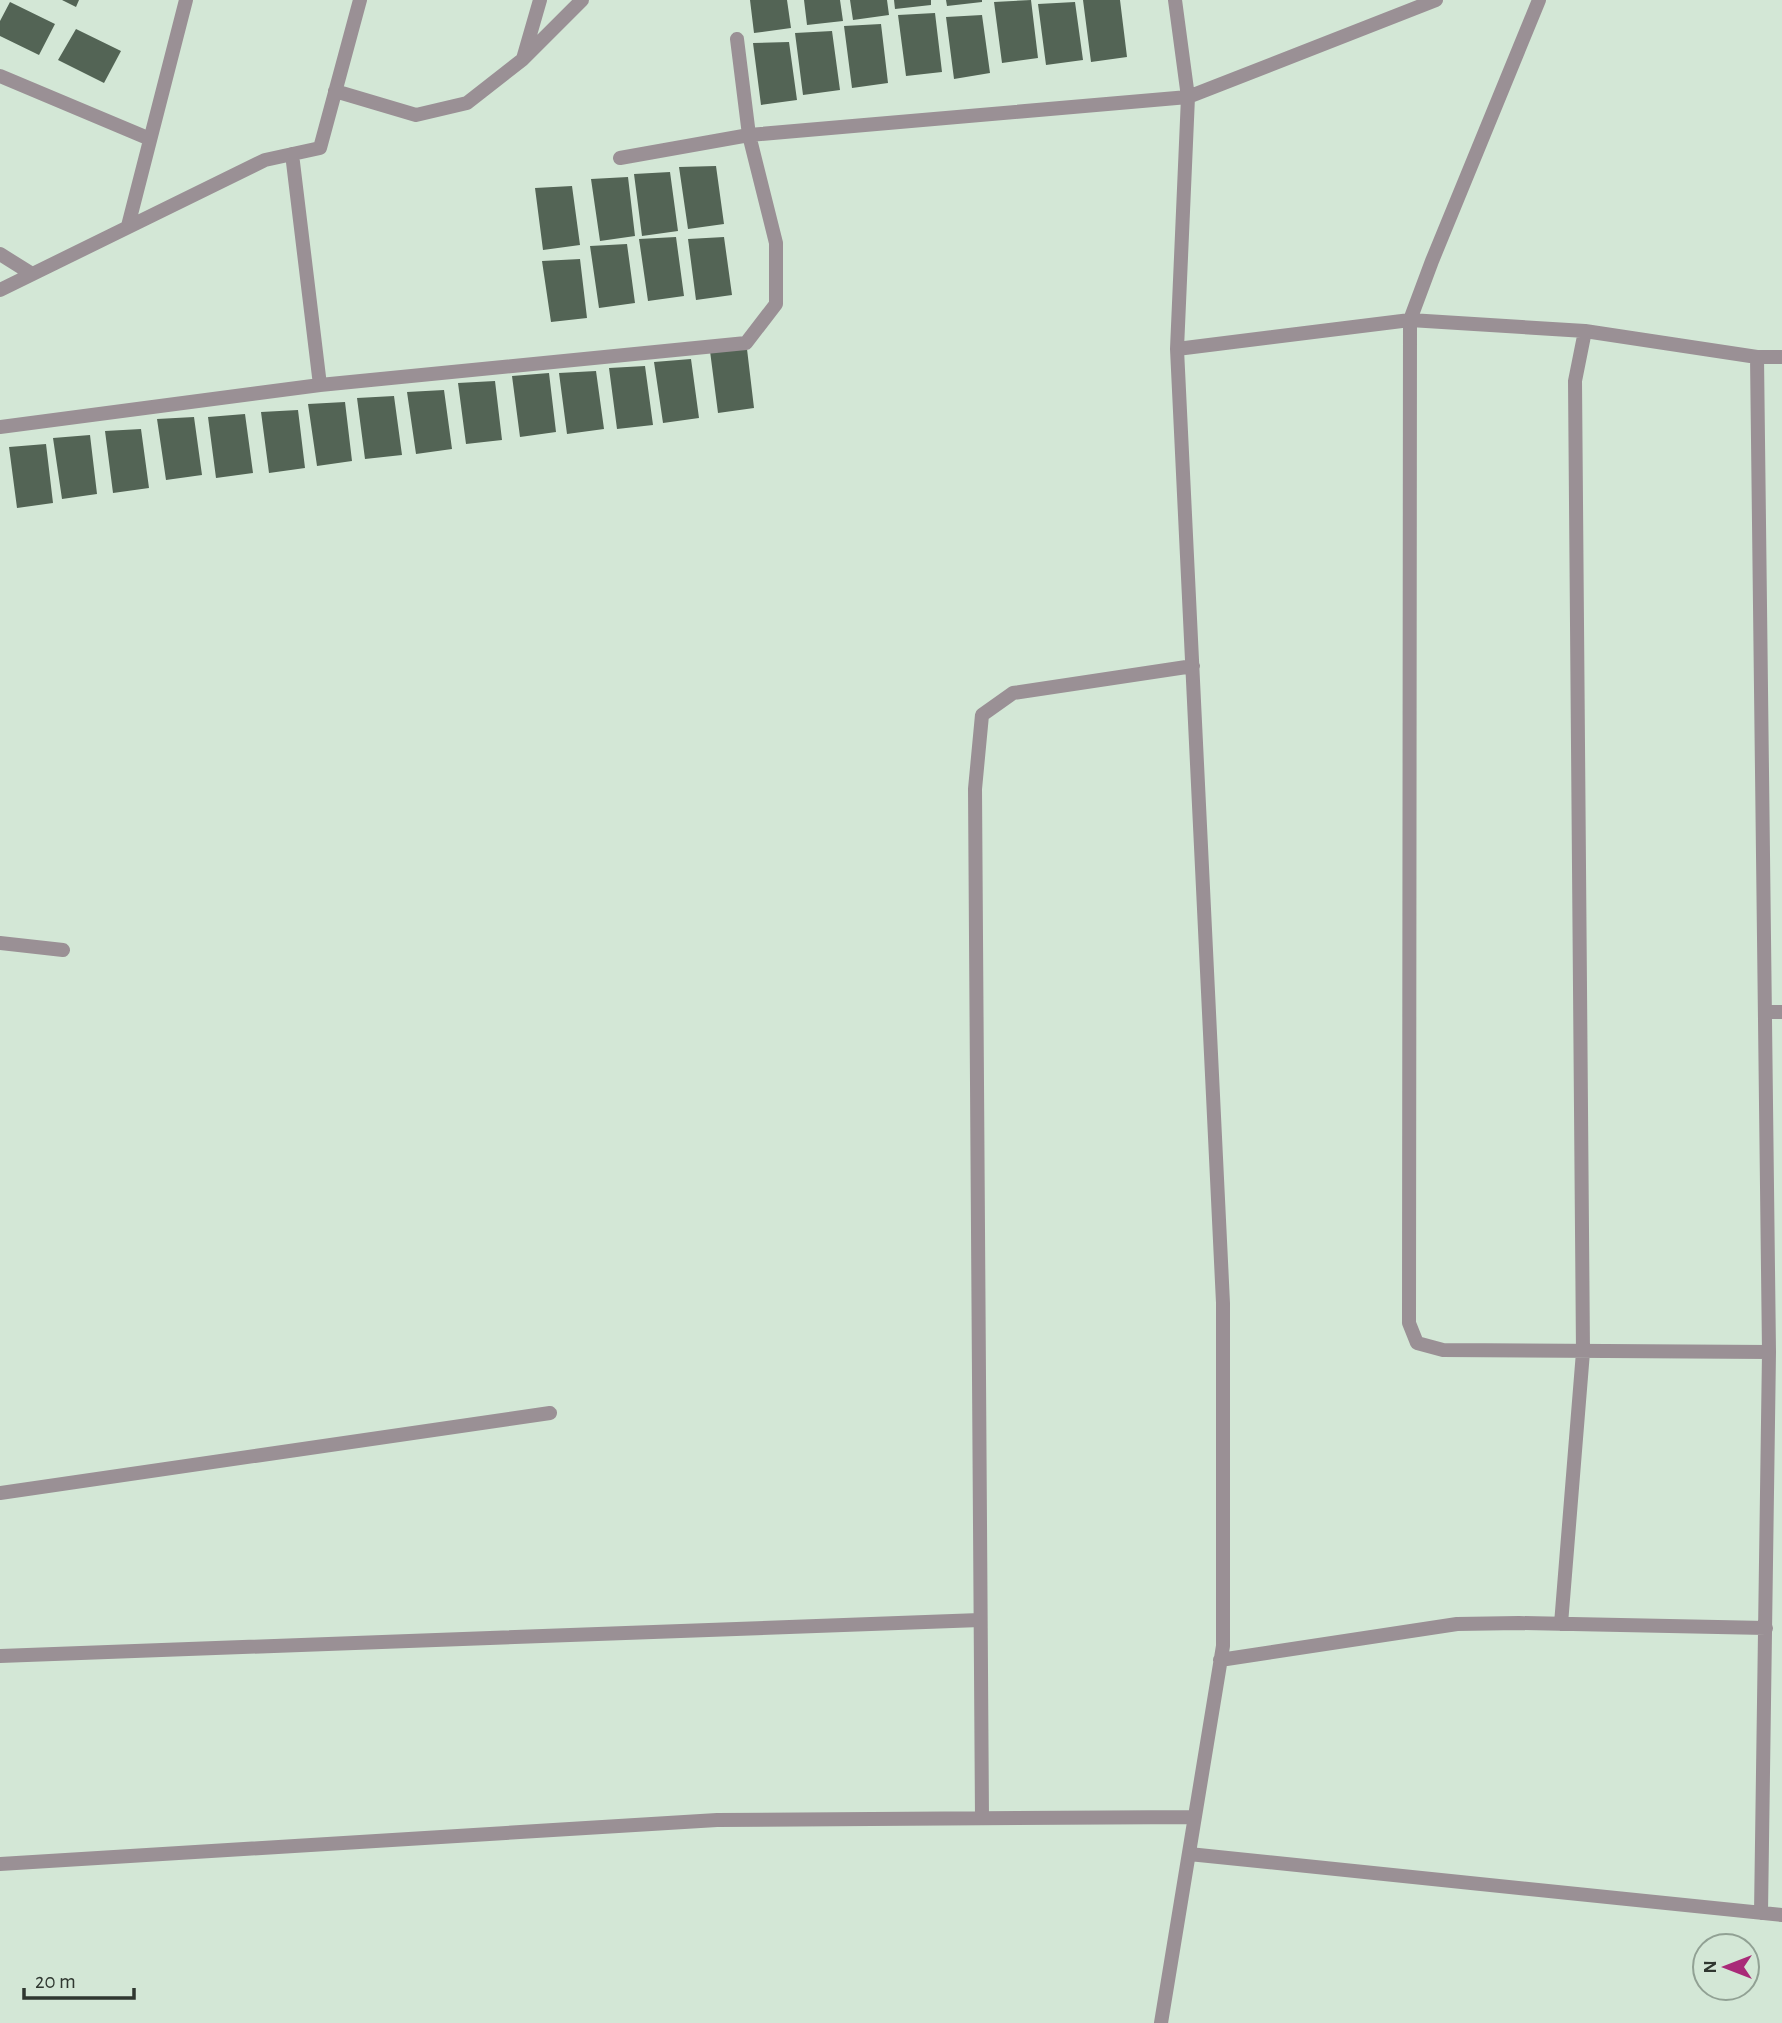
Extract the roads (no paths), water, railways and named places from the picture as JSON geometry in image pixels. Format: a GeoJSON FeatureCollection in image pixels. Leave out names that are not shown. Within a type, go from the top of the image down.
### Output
{"type":"FeatureCollection","features":[{"type":"Feature","properties":{"kind":"street"},"geometry":{"type":"LineString","coordinates":[[128,226],[186,0]]}},
{"type":"Feature","properties":{"kind":"street"},"geometry":{"type":"LineString","coordinates":[[0,290],[265,160],[320,148],[360,0]]}},
{"type":"Feature","properties":{"kind":"street"},"geometry":{"type":"LineString","coordinates":[[522,60],[540,0]]}},
{"type":"Feature","properties":{"kind":"street"},"geometry":{"type":"LineString","coordinates":[[335,91],[416,115],[467,103],[522,60],[582,0]]}},
{"type":"Feature","properties":{"kind":"street"},"geometry":{"type":"LineString","coordinates":[[1161,2023],[1223,1646],[1223,1303],[1177,349],[1188,97],[1175,0]]}},
{"type":"Feature","properties":{"kind":"street"},"geometry":{"type":"LineString","coordinates":[[620,158],[749,135],[1188,97],[1436,0]]}},
{"type":"Feature","properties":{"kind":"street"},"geometry":{"type":"LineString","coordinates":[[1539,0],[1410,320],[1409,1324],[1417,1343],[1443,1350],[1769,1352]]}},
{"type":"Feature","properties":{"kind":"street"},"geometry":{"type":"LineString","coordinates":[[0,427],[320,384],[746,343],[776,304],[776,243],[749,135],[737,39]]}},
{"type":"Feature","properties":{"kind":"street"},"geometry":{"type":"LineString","coordinates":[[0,76],[150,139]]}},
{"type":"Feature","properties":{"kind":"street"},"geometry":{"type":"LineString","coordinates":[[292,154],[320,384]]}},
{"type":"Feature","properties":{"kind":"street"},"geometry":{"type":"LineString","coordinates":[[0,254],[32,274]]}},
{"type":"Feature","properties":{"kind":"street"},"geometry":{"type":"LineString","coordinates":[[1177,349],[1410,320],[1585,331],[1757,357],[1782,357]]}},
{"type":"Feature","properties":{"kind":"street"},"geometry":{"type":"LineString","coordinates":[[1561,1624],[1583,1352],[1575,381],[1585,331]]}},
{"type":"Feature","properties":{"kind":"street"},"geometry":{"type":"LineString","coordinates":[[1757,357],[1769,1352],[1776,1378],[1766,1628],[1762,1913]]}},
{"type":"Feature","properties":{"kind":"street"},"geometry":{"type":"LineString","coordinates":[[982,1818],[975,789],[982,715],[1013,693],[1193,666]]}},
{"type":"Feature","properties":{"kind":"street"},"geometry":{"type":"LineString","coordinates":[[0,943],[63,950]]}},
{"type":"Feature","properties":{"kind":"street"},"geometry":{"type":"LineString","coordinates":[[1765,1012],[1782,1012]]}},
{"type":"Feature","properties":{"kind":"street"},"geometry":{"type":"LineString","coordinates":[[0,1493],[550,1413]]}},
{"type":"Feature","properties":{"kind":"street"},"geometry":{"type":"LineString","coordinates":[[0,1656],[980,1620]]}},
{"type":"Feature","properties":{"kind":"street"},"geometry":{"type":"LineString","coordinates":[[1220,1660],[1457,1625],[1766,1628]]}},
{"type":"Feature","properties":{"kind":"street"},"geometry":{"type":"LineString","coordinates":[[0,1864],[717,1819],[1195,1816]]}},
{"type":"Feature","properties":{"kind":"street"},"geometry":{"type":"LineString","coordinates":[[1189,1854],[1782,1915]]}}]}
